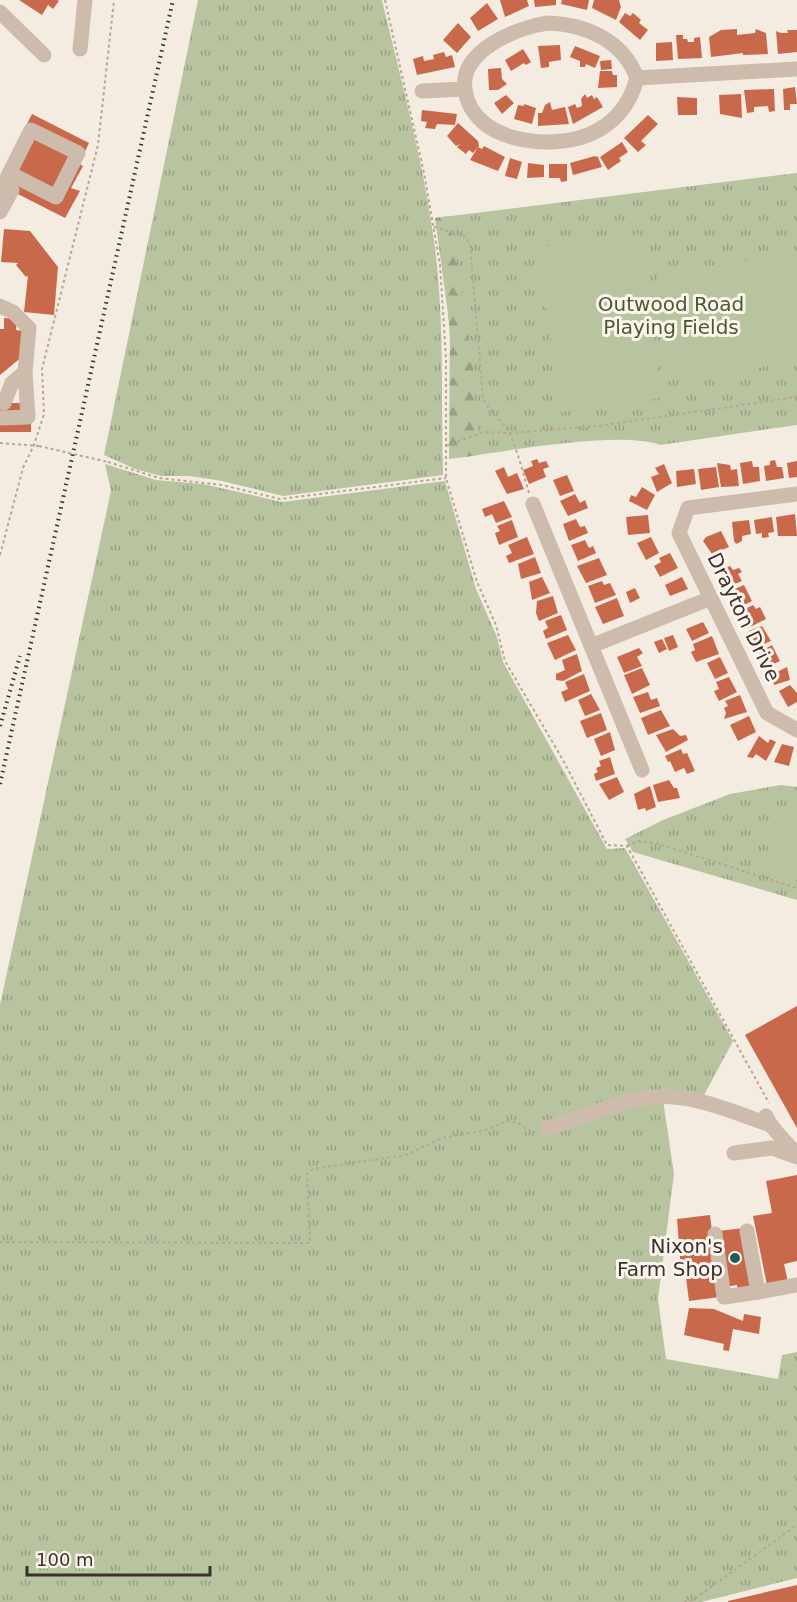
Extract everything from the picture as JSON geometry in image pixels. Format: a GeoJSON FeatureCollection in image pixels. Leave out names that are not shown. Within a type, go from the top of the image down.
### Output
{"type":"FeatureCollection","features":[{"type":"Feature","properties":{"kind":"street"},"geometry":{"type":"LineString","coordinates":[[80,49],[85,0]]}},
{"type":"Feature","properties":{"kind":"street"},"geometry":{"type":"LineString","coordinates":[[0,12],[44,54]]}},
{"type":"Feature","properties":{"kind":"street"},"geometry":{"type":"LineString","coordinates":[[547,23],[575,26],[602,37],[624,54],[638,78],[627,104],[617,118],[597,132],[571,142],[551,144],[526,142],[486,123],[469,101],[465,89],[468,71],[484,51],[520,28],[547,23]]}},
{"type":"Feature","properties":{"kind":"street"},"geometry":{"type":"LineString","coordinates":[[638,78],[797,69]]}},
{"type":"Feature","properties":{"kind":"street"},"geometry":{"type":"LineString","coordinates":[[423,91],[465,89]]}},
{"type":"Feature","properties":{"kind":"street"},"geometry":{"type":"LineString","coordinates":[[0,212],[6,191],[5,170],[31,130],[78,153],[56,196],[5,170]]}},
{"type":"Feature","properties":{"kind":"street"},"geometry":{"type":"LineString","coordinates":[[0,306],[12,312],[28,328],[25,372],[28,417],[2,410],[12,384],[25,372]]}},
{"type":"Feature","properties":{"kind":"street","name":"Drayton Drive"},"geometry":{"type":"LineString","coordinates":[[797,494],[688,508],[679,533],[767,713],[797,730]]}},
{"type":"Feature","properties":{"kind":"street"},"geometry":{"type":"LineString","coordinates":[[533,504],[642,770]]}},
{"type":"Feature","properties":{"kind":"street"},"geometry":{"type":"LineString","coordinates":[[591,646],[711,598]]}},
{"type":"Feature","properties":{"kind":"street"},"geometry":{"type":"LineString","coordinates":[[548,1128],[627,1102],[665,1096],[687,1098],[768,1115],[797,1157]]}},
{"type":"Feature","properties":{"kind":"street"},"geometry":{"type":"LineString","coordinates":[[734,1153],[772,1148],[797,1157]]}},
{"type":"Feature","properties":{"kind":"street"},"geometry":{"type":"LineString","coordinates":[[747,1232],[758,1292]]}},
{"type":"Feature","properties":{"kind":"street"},"geometry":{"type":"LineString","coordinates":[[715,1234],[724,1297],[797,1286]]}},
{"type":"Feature","properties":{"kind":"path"},"geometry":{"type":"LineString","coordinates":[[0,555],[23,468],[34,445],[44,414],[42,369],[98,145],[114,0]]}},
{"type":"Feature","properties":{"kind":"path"},"geometry":{"type":"LineString","coordinates":[[384,0],[410,104],[434,227],[445,337],[446,478],[477,582],[496,625],[504,661],[563,760],[607,845],[627,846],[638,841],[655,843],[797,888]]}},
{"type":"Feature","properties":{"kind":"path"},"geometry":{"type":"LineString","coordinates":[[434,227],[463,235],[470,244],[483,398],[488,409],[500,419],[509,433],[533,504]]}},
{"type":"Feature","properties":{"kind":"path"},"geometry":{"type":"LineString","coordinates":[[446,446],[483,432],[509,433],[598,426],[797,397]]}},
{"type":"Feature","properties":{"kind":"path"},"geometry":{"type":"LineString","coordinates":[[0,443],[34,445],[108,462],[159,478],[222,485],[280,499],[446,478]]}},
{"type":"Feature","properties":{"kind":"path"},"geometry":{"type":"LineString","coordinates":[[627,846],[768,1115]]}},
{"type":"Feature","properties":{"kind":"path"},"geometry":{"type":"LineString","coordinates":[[0,1242],[310,1243],[307,1174],[313,1170],[406,1155],[442,1138],[486,1130],[507,1121],[518,1123],[528,1130],[548,1128]]}},
{"type":"Feature","properties":{"kind":"path"},"geometry":{"type":"LineString","coordinates":[[684,1602],[693,1600],[797,1525]]}},
{"type":"Feature","properties":{"kind":"green space"},"geometry":{"type":"Polygon","coordinates":[[[198,0],[382,0],[414,132],[433,232],[441,318],[443,475],[283,496],[222,481],[190,476],[161,476],[135,469],[104,455],[198,0]]]}},
{"type":"Feature","properties":{"kind":"green space","name":"Outwood Road Playing Fields"},"geometry":{"type":"Polygon","coordinates":[[[797,173],[797,425],[660,445],[642,441],[591,441],[457,458],[447,292],[435,218],[797,173]]]}},
{"type":"Feature","properties":{"kind":"green space"},"geometry":{"type":"Polygon","coordinates":[[[449,216],[472,357],[479,455],[449,459],[450,329],[435,218],[449,216]]]}},
{"type":"Feature","properties":{"kind":"green space"},"geometry":{"type":"Polygon","coordinates":[[[639,234],[661,398],[560,412],[539,247],[639,234]]]}},
{"type":"Feature","properties":{"kind":"green space"},"geometry":{"type":"Polygon","coordinates":[[[797,253],[797,362],[673,380],[657,274],[797,253]]]}},
{"type":"Feature","properties":{"kind":"green space"},"geometry":{"type":"Polygon","coordinates":[[[105,464],[156,480],[203,484],[282,502],[445,481],[476,589],[497,637],[503,662],[607,849],[625,848],[733,1041],[703,1097],[683,1092],[616,1112],[663,1100],[674,1174],[658,1299],[666,1359],[778,1379],[782,1355],[797,1352],[797,1578],[701,1602],[0,1602],[0,1005],[111,491],[105,464]]]}},
{"type":"Feature","properties":{"kind":"green space"},"geometry":{"type":"Polygon","coordinates":[[[781,785],[797,787],[797,900],[633,852],[625,839],[663,820],[730,794],[781,785]]]}},
{"type":"Feature","properties":{"kind":"green space"},"geometry":{"type":"Polygon","coordinates":[[[779,809],[797,814],[797,880],[762,870],[779,809]]]}},
{"type":"Feature","properties":{"kind":"building"},"geometry":{"type":"Polygon","coordinates":[[[19,0],[59,1],[53,9],[48,5],[42,15],[19,0]]]}},
{"type":"Feature","properties":{"kind":"building"},"geometry":{"type":"Polygon","coordinates":[[[500,0],[527,0],[529,6],[505,17],[500,0]]]}},
{"type":"Feature","properties":{"kind":"building"},"geometry":{"type":"Polygon","coordinates":[[[534,0],[556,0],[556,5],[535,7],[534,0]]]}},
{"type":"Feature","properties":{"kind":"building"},"geometry":{"type":"Polygon","coordinates":[[[562,0],[589,0],[587,10],[561,4],[562,0]]]}},
{"type":"Feature","properties":{"kind":"building"},"geometry":{"type":"Polygon","coordinates":[[[594,0],[619,0],[621,7],[616,20],[592,8],[594,0]]]}},
{"type":"Feature","properties":{"kind":"building"},"geometry":{"type":"Polygon","coordinates":[[[487,3],[498,19],[478,31],[470,18],[487,3]]]}},
{"type":"Feature","properties":{"kind":"building"},"geometry":{"type":"Polygon","coordinates":[[[625,13],[630,16],[633,13],[641,20],[639,23],[648,30],[640,40],[619,22],[625,13]]]}},
{"type":"Feature","properties":{"kind":"building"},"geometry":{"type":"Polygon","coordinates":[[[458,23],[471,37],[457,53],[443,40],[458,23]]]}},
{"type":"Feature","properties":{"kind":"building"},"geometry":{"type":"Polygon","coordinates":[[[737,29],[737,35],[755,33],[756,29],[766,33],[768,54],[743,55],[743,53],[711,57],[709,37],[721,30],[737,29]]]}},
{"type":"Feature","properties":{"kind":"building"},"geometry":{"type":"Polygon","coordinates":[[[787,30],[797,30],[797,52],[778,54],[776,31],[788,33],[787,30]]]}},
{"type":"Feature","properties":{"kind":"building"},"geometry":{"type":"Polygon","coordinates":[[[676,35],[683,35],[683,39],[687,39],[688,42],[694,42],[694,38],[700,37],[702,58],[678,59],[676,35]]]}},
{"type":"Feature","properties":{"kind":"building"},"geometry":{"type":"Polygon","coordinates":[[[672,42],[673,60],[656,61],[656,43],[672,42]]]}},
{"type":"Feature","properties":{"kind":"building"},"geometry":{"type":"Polygon","coordinates":[[[560,45],[561,60],[549,62],[549,67],[541,68],[538,46],[560,45]]]}},
{"type":"Feature","properties":{"kind":"building"},"geometry":{"type":"Polygon","coordinates":[[[575,46],[600,56],[595,68],[586,64],[585,67],[580,67],[580,61],[570,57],[575,46]]]}},
{"type":"Feature","properties":{"kind":"building"},"geometry":{"type":"Polygon","coordinates":[[[523,49],[531,62],[526,65],[524,63],[511,71],[505,60],[523,49]]]}},
{"type":"Feature","properties":{"kind":"building"},"geometry":{"type":"Polygon","coordinates":[[[444,52],[446,57],[452,55],[455,67],[417,75],[413,59],[423,56],[424,61],[434,59],[433,55],[444,52]]]}},
{"type":"Feature","properties":{"kind":"building"},"geometry":{"type":"Polygon","coordinates":[[[611,60],[612,69],[601,70],[600,61],[611,60]]]}},
{"type":"Feature","properties":{"kind":"building"},"geometry":{"type":"Polygon","coordinates":[[[501,68],[502,79],[507,84],[498,90],[489,90],[488,69],[501,68]]]}},
{"type":"Feature","properties":{"kind":"building"},"geometry":{"type":"Polygon","coordinates":[[[600,71],[612,71],[613,75],[617,75],[617,87],[598,88],[600,71]]]}},
{"type":"Feature","properties":{"kind":"building"},"geometry":{"type":"Polygon","coordinates":[[[795,87],[797,104],[790,104],[790,110],[784,110],[783,89],[795,87]]]}},
{"type":"Feature","properties":{"kind":"building"},"geometry":{"type":"Polygon","coordinates":[[[774,89],[775,111],[769,112],[768,106],[754,107],[754,112],[747,113],[744,90],[774,89]]]}},
{"type":"Feature","properties":{"kind":"building"},"geometry":{"type":"Polygon","coordinates":[[[585,94],[587,98],[592,95],[594,99],[597,97],[603,107],[573,124],[568,107],[575,104],[577,108],[582,106],[581,99],[585,94]]]}},
{"type":"Feature","properties":{"kind":"building"},"geometry":{"type":"Polygon","coordinates":[[[741,94],[742,118],[720,114],[719,95],[741,94]]]}},
{"type":"Feature","properties":{"kind":"building"},"geometry":{"type":"Polygon","coordinates":[[[506,95],[514,103],[502,114],[494,103],[506,95]]]}},
{"type":"Feature","properties":{"kind":"building"},"geometry":{"type":"Polygon","coordinates":[[[677,97],[697,98],[697,115],[678,115],[677,97]]]}},
{"type":"Feature","properties":{"kind":"building"},"geometry":{"type":"Polygon","coordinates":[[[550,102],[552,110],[565,107],[569,124],[538,126],[538,113],[542,113],[545,105],[550,102]]]}},
{"type":"Feature","properties":{"kind":"building"},"geometry":{"type":"Polygon","coordinates":[[[524,104],[536,108],[532,124],[514,119],[518,105],[524,106],[524,104]]]}},
{"type":"Feature","properties":{"kind":"building"},"geometry":{"type":"Polygon","coordinates":[[[422,110],[457,114],[455,125],[437,124],[435,129],[425,128],[427,122],[421,121],[422,110]]]}},
{"type":"Feature","properties":{"kind":"building"},"geometry":{"type":"Polygon","coordinates":[[[32,114],[89,143],[79,164],[83,166],[71,188],[80,191],[65,218],[0,185],[0,178],[32,114]]]}},
{"type":"Feature","properties":{"kind":"building"},"geometry":{"type":"Polygon","coordinates":[[[648,115],[658,124],[641,141],[646,145],[638,152],[624,138],[648,115]]]}},
{"type":"Feature","properties":{"kind":"building"},"geometry":{"type":"Polygon","coordinates":[[[458,123],[478,141],[479,146],[473,153],[469,150],[466,154],[457,147],[460,144],[456,146],[447,136],[458,123]]]}},
{"type":"Feature","properties":{"kind":"building"},"geometry":{"type":"Polygon","coordinates":[[[622,142],[628,152],[619,158],[621,161],[608,170],[600,157],[622,142]]]}},
{"type":"Feature","properties":{"kind":"building"},"geometry":{"type":"Polygon","coordinates":[[[484,146],[505,157],[498,171],[470,160],[478,147],[482,149],[484,146]]]}},
{"type":"Feature","properties":{"kind":"building"},"geometry":{"type":"Polygon","coordinates":[[[598,157],[602,167],[573,175],[570,163],[598,157]]]}},
{"type":"Feature","properties":{"kind":"building"},"geometry":{"type":"Polygon","coordinates":[[[510,158],[522,162],[517,179],[505,176],[510,158]]]}},
{"type":"Feature","properties":{"kind":"building"},"geometry":{"type":"Polygon","coordinates":[[[528,163],[544,165],[544,177],[527,178],[528,163]]]}},
{"type":"Feature","properties":{"kind":"building"},"geometry":{"type":"Polygon","coordinates":[[[549,164],[567,164],[567,181],[561,182],[560,178],[549,178],[549,164]]]}},
{"type":"Feature","properties":{"kind":"building"},"geometry":{"type":"Polygon","coordinates":[[[4,229],[30,231],[58,267],[54,315],[24,312],[28,276],[26,277],[16,265],[18,263],[1,262],[4,229]]]}},
{"type":"Feature","properties":{"kind":"building"},"geometry":{"type":"Polygon","coordinates":[[[4,318],[17,319],[16,330],[25,331],[23,356],[0,375],[0,329],[4,329],[4,318]]]}},
{"type":"Feature","properties":{"kind":"building"},"geometry":{"type":"Polygon","coordinates":[[[0,403],[31,403],[31,432],[0,432],[0,403]]]}},
{"type":"Feature","properties":{"kind":"building"},"geometry":{"type":"Polygon","coordinates":[[[537,459],[539,463],[546,461],[549,467],[543,469],[546,477],[529,484],[523,470],[533,466],[531,461],[537,459]]]}},
{"type":"Feature","properties":{"kind":"building"},"geometry":{"type":"Polygon","coordinates":[[[775,460],[777,467],[782,467],[784,478],[766,481],[764,466],[770,465],[770,461],[775,460]]]}},
{"type":"Feature","properties":{"kind":"building"},"geometry":{"type":"Polygon","coordinates":[[[752,461],[753,467],[759,467],[760,481],[743,484],[740,463],[752,461]]]}},
{"type":"Feature","properties":{"kind":"building"},"geometry":{"type":"Polygon","coordinates":[[[797,461],[797,477],[789,478],[787,463],[797,461]]]}},
{"type":"Feature","properties":{"kind":"building"},"geometry":{"type":"Polygon","coordinates":[[[717,463],[730,465],[731,470],[737,469],[739,486],[721,487],[717,463]]]}},
{"type":"Feature","properties":{"kind":"building"},"geometry":{"type":"Polygon","coordinates":[[[664,464],[672,483],[657,492],[651,477],[659,474],[655,468],[664,464]]]}},
{"type":"Feature","properties":{"kind":"building"},"geometry":{"type":"Polygon","coordinates":[[[504,467],[508,477],[517,473],[524,489],[507,494],[495,471],[504,467]]]}},
{"type":"Feature","properties":{"kind":"building"},"geometry":{"type":"Polygon","coordinates":[[[716,467],[719,487],[701,490],[698,469],[716,467]]]}},
{"type":"Feature","properties":{"kind":"building"},"geometry":{"type":"Polygon","coordinates":[[[694,469],[696,484],[677,487],[676,471],[694,469]]]}},
{"type":"Feature","properties":{"kind":"building"},"geometry":{"type":"Polygon","coordinates":[[[567,475],[574,491],[560,496],[553,480],[567,475]]]}},
{"type":"Feature","properties":{"kind":"building"},"geometry":{"type":"Polygon","coordinates":[[[642,487],[655,495],[647,510],[629,501],[631,495],[636,497],[642,487]]]}},
{"type":"Feature","properties":{"kind":"building"},"geometry":{"type":"Polygon","coordinates":[[[575,494],[580,503],[585,500],[588,508],[568,516],[560,501],[575,494]]]}},
{"type":"Feature","properties":{"kind":"building"},"geometry":{"type":"Polygon","coordinates":[[[504,501],[512,517],[496,523],[492,514],[485,517],[482,509],[504,501]]]}},
{"type":"Feature","properties":{"kind":"building"},"geometry":{"type":"Polygon","coordinates":[[[795,514],[797,536],[778,536],[776,517],[795,514]]]}},
{"type":"Feature","properties":{"kind":"building"},"geometry":{"type":"Polygon","coordinates":[[[648,515],[650,533],[628,535],[626,517],[648,515]]]}},
{"type":"Feature","properties":{"kind":"building"},"geometry":{"type":"Polygon","coordinates":[[[772,517],[774,532],[768,533],[769,537],[762,538],[762,533],[756,534],[754,520],[772,517]]]}},
{"type":"Feature","properties":{"kind":"building"},"geometry":{"type":"Polygon","coordinates":[[[576,519],[580,527],[585,526],[588,533],[569,541],[563,524],[576,519]]]}},
{"type":"Feature","properties":{"kind":"building"},"geometry":{"type":"Polygon","coordinates":[[[512,520],[518,537],[499,545],[495,533],[500,531],[497,526],[512,520]]]}},
{"type":"Feature","properties":{"kind":"building"},"geometry":{"type":"Polygon","coordinates":[[[749,520],[751,534],[742,536],[742,541],[736,544],[732,522],[749,520]]]}},
{"type":"Feature","properties":{"kind":"building"},"geometry":{"type":"Polygon","coordinates":[[[721,531],[729,547],[712,554],[703,541],[706,537],[721,531]]]}},
{"type":"Feature","properties":{"kind":"building"},"geometry":{"type":"Polygon","coordinates":[[[527,537],[534,554],[509,563],[506,556],[512,553],[508,545],[527,537]]]}},
{"type":"Feature","properties":{"kind":"building"},"geometry":{"type":"Polygon","coordinates":[[[651,537],[659,553],[646,560],[637,543],[651,537]]]}},
{"type":"Feature","properties":{"kind":"building"},"geometry":{"type":"Polygon","coordinates":[[[585,540],[589,548],[593,546],[596,553],[578,561],[571,545],[585,540]]]}},
{"type":"Feature","properties":{"kind":"building"},"geometry":{"type":"Polygon","coordinates":[[[670,553],[678,568],[660,577],[654,566],[661,562],[659,558],[670,553]]]}},
{"type":"Feature","properties":{"kind":"building"},"geometry":{"type":"Polygon","coordinates":[[[535,557],[541,573],[521,579],[518,564],[535,557]]]}},
{"type":"Feature","properties":{"kind":"building"},"geometry":{"type":"Polygon","coordinates":[[[599,558],[607,575],[586,583],[577,566],[599,558]]]}},
{"type":"Feature","properties":{"kind":"building"},"geometry":{"type":"Polygon","coordinates":[[[730,566],[733,570],[739,568],[742,572],[738,574],[742,581],[728,587],[719,570],[730,566]]]}},
{"type":"Feature","properties":{"kind":"building"},"geometry":{"type":"Polygon","coordinates":[[[542,577],[550,593],[532,600],[529,582],[542,577]]]}},
{"type":"Feature","properties":{"kind":"building"},"geometry":{"type":"Polygon","coordinates":[[[682,577],[688,589],[670,596],[665,585],[682,577]]]}},
{"type":"Feature","properties":{"kind":"building"},"geometry":{"type":"Polygon","coordinates":[[[602,581],[604,585],[610,583],[616,595],[595,603],[588,586],[602,581]]]}},
{"type":"Feature","properties":{"kind":"building"},"geometry":{"type":"Polygon","coordinates":[[[744,585],[752,601],[738,608],[730,591],[744,585]]]}},
{"type":"Feature","properties":{"kind":"building"},"geometry":{"type":"Polygon","coordinates":[[[635,588],[640,598],[630,603],[626,592],[635,588]]]}},
{"type":"Feature","properties":{"kind":"building"},"geometry":{"type":"Polygon","coordinates":[[[553,596],[558,613],[539,621],[536,613],[537,601],[553,596]]]}},
{"type":"Feature","properties":{"kind":"building"},"geometry":{"type":"Polygon","coordinates":[[[617,598],[624,616],[603,624],[595,607],[617,598]]]}},
{"type":"Feature","properties":{"kind":"building"},"geometry":{"type":"Polygon","coordinates":[[[753,605],[756,609],[760,607],[766,619],[748,628],[739,612],[753,605]]]}},
{"type":"Feature","properties":{"kind":"building"},"geometry":{"type":"Polygon","coordinates":[[[561,615],[567,630],[546,639],[543,631],[548,628],[545,621],[561,615]]]}},
{"type":"Feature","properties":{"kind":"building"},"geometry":{"type":"Polygon","coordinates":[[[703,622],[709,633],[692,641],[686,629],[703,622]]]}},
{"type":"Feature","properties":{"kind":"building"},"geometry":{"type":"Polygon","coordinates":[[[762,626],[771,641],[757,647],[749,631],[762,626]]]}},
{"type":"Feature","properties":{"kind":"building"},"geometry":{"type":"Polygon","coordinates":[[[568,635],[576,650],[555,660],[547,643],[568,635]]]}},
{"type":"Feature","properties":{"kind":"building"},"geometry":{"type":"Polygon","coordinates":[[[673,635],[678,647],[669,651],[664,638],[673,635]]]}},
{"type":"Feature","properties":{"kind":"building"},"geometry":{"type":"Polygon","coordinates":[[[712,636],[719,654],[696,662],[691,652],[695,650],[693,644],[712,636]]]}},
{"type":"Feature","properties":{"kind":"building"},"geometry":{"type":"Polygon","coordinates":[[[662,639],[667,649],[659,653],[654,642],[662,639]]]}},
{"type":"Feature","properties":{"kind":"building"},"geometry":{"type":"Polygon","coordinates":[[[772,645],[780,661],[767,667],[759,652],[772,645]]]}},
{"type":"Feature","properties":{"kind":"building"},"geometry":{"type":"Polygon","coordinates":[[[639,648],[643,653],[637,657],[642,666],[624,673],[617,657],[639,648]]]}},
{"type":"Feature","properties":{"kind":"building"},"geometry":{"type":"Polygon","coordinates":[[[577,654],[582,671],[563,681],[556,680],[556,674],[565,670],[562,660],[577,654]]]}},
{"type":"Feature","properties":{"kind":"building"},"geometry":{"type":"Polygon","coordinates":[[[720,657],[728,673],[715,679],[707,663],[720,657]]]}},
{"type":"Feature","properties":{"kind":"building"},"geometry":{"type":"Polygon","coordinates":[[[787,667],[790,680],[774,685],[771,675],[787,667]]]}},
{"type":"Feature","properties":{"kind":"building"},"geometry":{"type":"Polygon","coordinates":[[[642,668],[650,685],[632,694],[624,675],[642,668]]]}},
{"type":"Feature","properties":{"kind":"building"},"geometry":{"type":"Polygon","coordinates":[[[584,674],[590,691],[565,702],[561,692],[568,689],[565,682],[584,674]]]}},
{"type":"Feature","properties":{"kind":"building"},"geometry":{"type":"Polygon","coordinates":[[[729,677],[737,692],[719,701],[714,691],[719,689],[716,682],[729,677]]]}},
{"type":"Feature","properties":{"kind":"building"},"geometry":{"type":"Polygon","coordinates":[[[790,685],[797,693],[797,702],[788,707],[779,691],[790,685]]]}},
{"type":"Feature","properties":{"kind":"building"},"geometry":{"type":"Polygon","coordinates":[[[648,692],[651,700],[657,698],[660,706],[640,713],[633,697],[648,692]]]}},
{"type":"Feature","properties":{"kind":"building"},"geometry":{"type":"Polygon","coordinates":[[[591,694],[600,710],[585,716],[578,700],[591,694]]]}},
{"type":"Feature","properties":{"kind":"building"},"geometry":{"type":"Polygon","coordinates":[[[740,695],[747,712],[724,719],[726,713],[724,708],[728,706],[725,701],[740,695]]]}},
{"type":"Feature","properties":{"kind":"building"},"geometry":{"type":"Polygon","coordinates":[[[661,710],[670,726],[648,735],[641,718],[661,710]]]}},
{"type":"Feature","properties":{"kind":"building"},"geometry":{"type":"Polygon","coordinates":[[[601,713],[607,730],[587,738],[580,721],[601,713]]]}},
{"type":"Feature","properties":{"kind":"building"},"geometry":{"type":"Polygon","coordinates":[[[749,716],[756,732],[738,741],[730,725],[749,716]]]}},
{"type":"Feature","properties":{"kind":"building"},"geometry":{"type":"Polygon","coordinates":[[[673,729],[680,736],[686,735],[688,740],[666,752],[656,735],[673,729]]]}},
{"type":"Feature","properties":{"kind":"building"},"geometry":{"type":"Polygon","coordinates":[[[610,732],[615,750],[601,756],[594,739],[610,732]]]}},
{"type":"Feature","properties":{"kind":"building"},"geometry":{"type":"Polygon","coordinates":[[[759,736],[768,743],[770,739],[776,742],[766,761],[756,754],[753,758],[747,757],[759,736]]]}},
{"type":"Feature","properties":{"kind":"building"},"geometry":{"type":"Polygon","coordinates":[[[782,744],[794,747],[789,766],[774,762],[782,744]]]}},
{"type":"Feature","properties":{"kind":"building"},"geometry":{"type":"Polygon","coordinates":[[[681,749],[683,754],[687,753],[695,771],[687,774],[684,768],[675,772],[670,761],[668,762],[665,756],[681,749]]]}},
{"type":"Feature","properties":{"kind":"building"},"geometry":{"type":"Polygon","coordinates":[[[610,757],[615,774],[596,781],[594,774],[598,772],[596,768],[601,766],[599,761],[610,757]]]}},
{"type":"Feature","properties":{"kind":"building"},"geometry":{"type":"Polygon","coordinates":[[[617,777],[624,792],[609,800],[599,784],[617,777]]]}},
{"type":"Feature","properties":{"kind":"building"},"geometry":{"type":"Polygon","coordinates":[[[669,780],[674,788],[677,788],[680,798],[658,802],[653,785],[669,780]]]}},
{"type":"Feature","properties":{"kind":"building"},"geometry":{"type":"Polygon","coordinates":[[[650,786],[656,807],[646,811],[645,808],[638,810],[634,794],[650,786]]]}},
{"type":"Feature","properties":{"kind":"building"},"geometry":{"type":"Polygon","coordinates":[[[797,1006],[797,1128],[745,1035],[797,1006]]]}},
{"type":"Feature","properties":{"kind":"building"},"geometry":{"type":"Polygon","coordinates":[[[797,1175],[797,1261],[784,1264],[788,1282],[767,1285],[753,1216],[772,1213],[766,1181],[797,1175]]]}},
{"type":"Feature","properties":{"kind":"building"},"geometry":{"type":"Polygon","coordinates":[[[710,1215],[720,1297],[689,1301],[685,1270],[681,1270],[677,1219],[710,1215]]]}},
{"type":"Feature","properties":{"kind":"building","name":"Nixon's Farm Shop"},"geometry":{"type":"Polygon","coordinates":[[[744,1228],[752,1291],[738,1292],[737,1285],[725,1287],[718,1231],[744,1228]]]}},
{"type":"Feature","properties":{"kind":"building"},"geometry":{"type":"Polygon","coordinates":[[[689,1308],[714,1309],[743,1321],[744,1314],[761,1317],[759,1334],[733,1329],[729,1351],[723,1350],[724,1344],[684,1335],[689,1308]]]}},
{"type":"Feature","properties":{"kind":"building"},"geometry":{"type":"Polygon","coordinates":[[[797,1585],[797,1602],[728,1602],[728,1601],[797,1585]]]}},
{"type":"Feature","properties":{"kind":"railway"},"geometry":{"type":"LineString","coordinates":[[0,784],[173,0]]}},
{"type":"Feature","properties":{"kind":"railway"},"geometry":{"type":"LineString","coordinates":[[0,726],[20,656]]}},
{"type":"Feature","properties":{"kind":"place","name":"Nixon's Farm Shop"},"geometry":{"type":"Point","coordinates":[735,1258]}}]}
